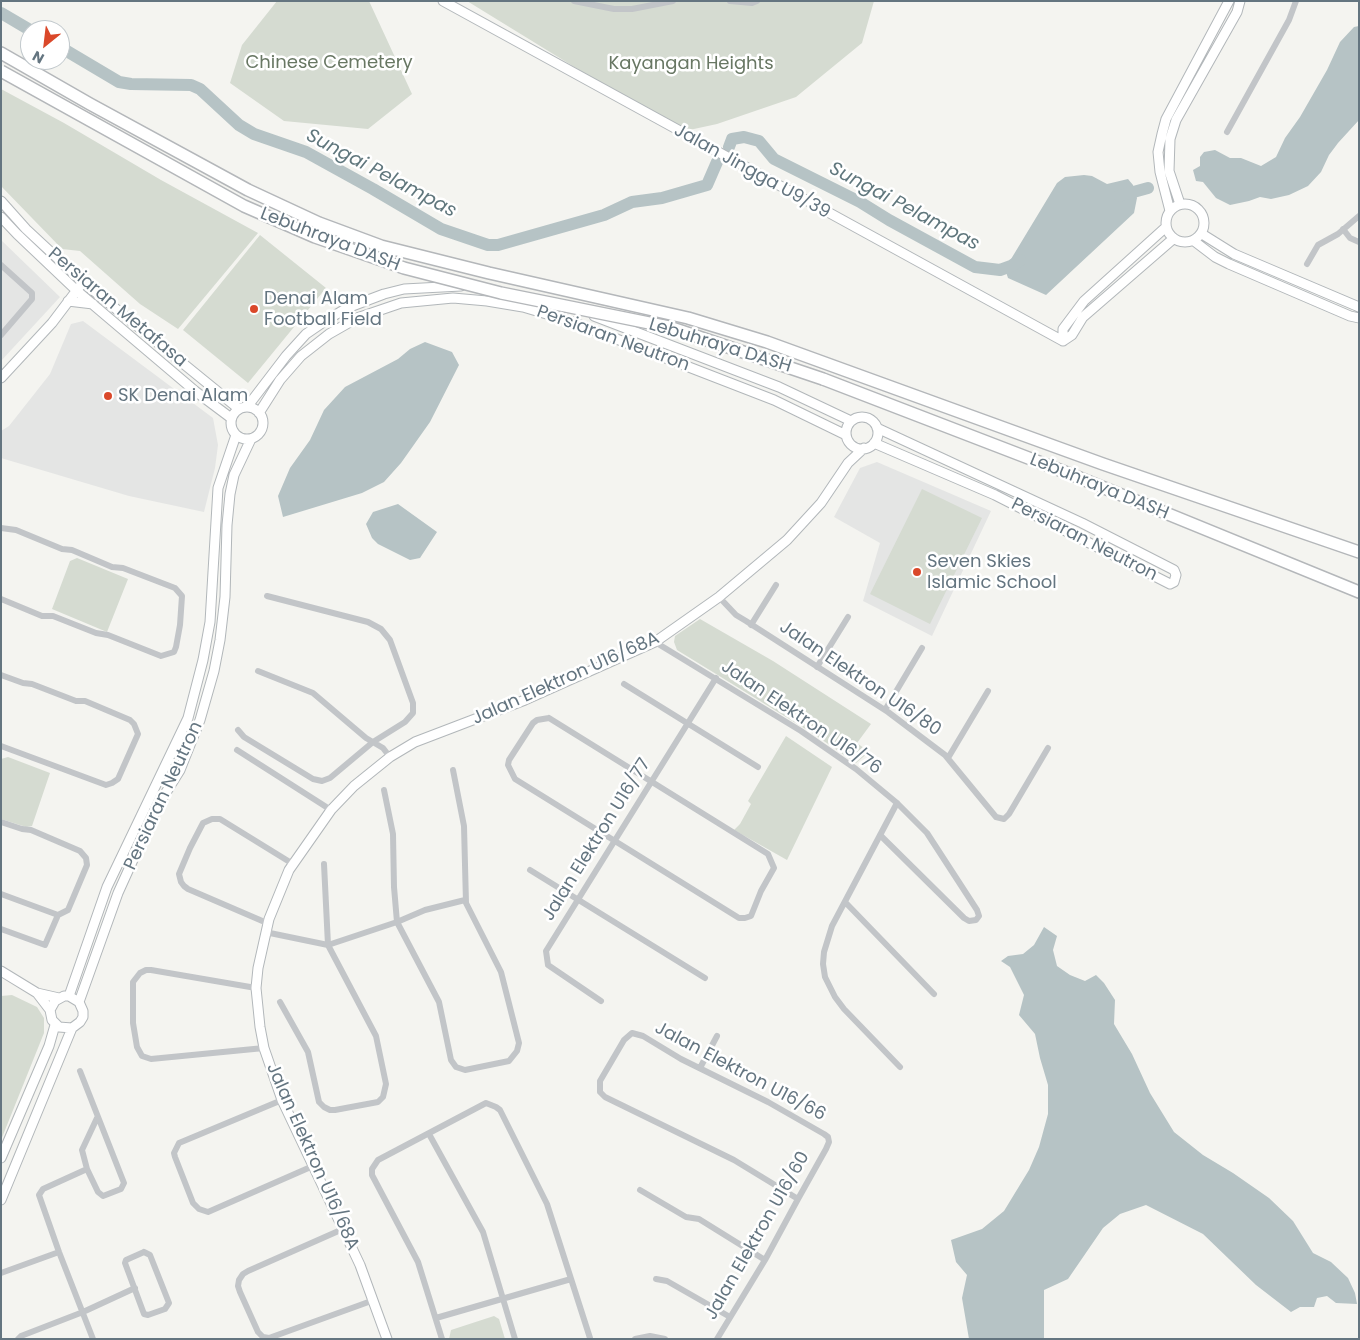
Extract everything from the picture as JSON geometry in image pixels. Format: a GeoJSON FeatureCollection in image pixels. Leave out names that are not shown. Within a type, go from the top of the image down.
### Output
{"type":"FeatureCollection","features":[{"type":"Feature","properties":{"kind":"highway","name":"Lebuhraya DASH"},"geometry":{"type":"LineString","coordinates":[[1,53],[248,190],[319,223],[381,246],[489,273],[688,318],[767,342],[1103,464],[1359,552]]}},
{"type":"Feature","properties":{"kind":"highway","name":"Lebuhraya DASH"},"geometry":{"type":"LineString","coordinates":[[1,71],[244,206],[315,237],[404,268],[500,293],[669,327],[823,378],[1070,474],[1359,592]]}},
{"type":"Feature","properties":{"kind":"street","name":"Jalan Jingga U9/39"},"geometry":{"type":"LineString","coordinates":[[443,1],[1063,341]]}},
{"type":"Feature","properties":{"kind":"street"},"geometry":{"type":"LineString","coordinates":[[574,1],[614,9],[632,9],[674,1]]}},
{"type":"Feature","properties":{"kind":"street"},"geometry":{"type":"LineString","coordinates":[[730,1],[752,3],[757,1]]}},
{"type":"Feature","properties":{"kind":"street"},"geometry":{"type":"LineString","coordinates":[[1170,211],[1160,172],[1158,152],[1166,119],[1229,1]]}},
{"type":"Feature","properties":{"kind":"street"},"geometry":{"type":"LineString","coordinates":[[1180,204],[1169,171],[1170,139],[1176,120],[1237,12],[1240,1]]}},
{"type":"Feature","properties":{"kind":"street"},"geometry":{"type":"LineString","coordinates":[[1227,132],[1289,20],[1296,1]]}},
{"type":"Feature","properties":{"kind":"street","name":"Persiaran Metafasa"},"geometry":{"type":"LineString","coordinates":[[1,201],[26,229],[83,282],[243,408]]}},
{"type":"Feature","properties":{"kind":"street"},"geometry":{"type":"LineString","coordinates":[[1180,204],[1194,206],[1199,210],[1205,221],[1202,234],[1194,241],[1185,243],[1173,239],[1166,227],[1170,211],[1180,204]]}},
{"type":"Feature","properties":{"kind":"street"},"geometry":{"type":"LineString","coordinates":[[1307,264],[1318,245],[1359,216]]}},
{"type":"Feature","properties":{"kind":"street","name":"Persiaran Metafasa"},"geometry":{"type":"LineString","coordinates":[[1,217],[77,291],[195,391],[231,418]]}},
{"type":"Feature","properties":{"kind":"street"},"geometry":{"type":"LineString","coordinates":[[1063,341],[1063,329],[1084,301],[1166,227]]}},
{"type":"Feature","properties":{"kind":"street"},"geometry":{"type":"LineString","coordinates":[[1343,229],[1350,238],[1359,242]]}},
{"type":"Feature","properties":{"kind":"street"},"geometry":{"type":"LineString","coordinates":[[1202,234],[1234,254],[1359,307]]}},
{"type":"Feature","properties":{"kind":"street"},"geometry":{"type":"LineString","coordinates":[[1063,341],[1072,335],[1084,317],[1173,239]]}},
{"type":"Feature","properties":{"kind":"street"},"geometry":{"type":"LineString","coordinates":[[1194,241],[1229,264],[1350,316],[1359,318]]}},
{"type":"Feature","properties":{"kind":"street"},"geometry":{"type":"LineString","coordinates":[[1,265],[32,293],[32,299],[1,334]]}},
{"type":"Feature","properties":{"kind":"street"},"geometry":{"type":"LineString","coordinates":[[62,277],[68,301]]}},
{"type":"Feature","properties":{"kind":"street"},"geometry":{"type":"LineString","coordinates":[[1,378],[52,323],[83,282]]}},
{"type":"Feature","properties":{"kind":"street","name":"Persiaran Neutron"},"geometry":{"type":"LineString","coordinates":[[243,408],[306,334],[347,308],[384,294],[404,289],[443,285],[483,286],[530,295],[576,308],[780,387],[850,422]]}},
{"type":"Feature","properties":{"kind":"street","name":"Persiaran Neutron"},"geometry":{"type":"LineString","coordinates":[[259,413],[280,380],[301,356],[329,334],[357,318],[401,303],[453,298],[523,307],[570,321],[774,400],[848,439]]}},
{"type":"Feature","properties":{"kind":"street"},"geometry":{"type":"LineString","coordinates":[[68,301],[93,304]]}},
{"type":"Feature","properties":{"kind":"street"},"geometry":{"type":"LineString","coordinates":[[243,408],[251,408],[259,413],[262,418],[262,428],[256,437],[245,440],[236,435],[231,427],[231,418],[243,408]]}},
{"type":"Feature","properties":{"kind":"street"},"geometry":{"type":"LineString","coordinates":[[848,439],[856,447],[864,448],[874,443],[878,433],[875,423],[866,417],[855,418],[850,422],[846,430],[848,463]]}},
{"type":"Feature","properties":{"kind":"street","name":"Persiaran Neutron"},"geometry":{"type":"LineString","coordinates":[[874,443],[995,494],[1170,584],[1174,582],[1176,575],[1174,570],[1091,527],[963,466],[877,428]]}},
{"type":"Feature","properties":{"kind":"street","name":"Persiaran Neutron"},"geometry":{"type":"LineString","coordinates":[[69,996],[107,887],[188,718],[203,660],[210,622],[218,488],[236,435]]}},
{"type":"Feature","properties":{"kind":"street","name":"Persiaran Neutron"},"geometry":{"type":"LineString","coordinates":[[79,1002],[118,893],[158,807],[180,770],[200,720],[214,671],[220,640],[225,597],[230,494],[234,475],[251,439]]}},
{"type":"Feature","properties":{"kind":"street","name":"Jalan Elektron U16/68A"},"geometry":{"type":"LineString","coordinates":[[387,1339],[360,1265],[282,1100],[264,1048],[256,988],[258,968],[266,928],[293,864],[331,810],[354,786],[390,757],[416,742],[525,700],[655,642],[719,597],[787,540],[821,503],[848,463],[864,448]]}},
{"type":"Feature","properties":{"kind":"street"},"geometry":{"type":"LineString","coordinates":[[1,528],[16,530],[62,549],[72,550],[112,567],[123,568],[175,588],[182,596],[176,647],[174,652],[161,656],[52,616],[42,616],[1,599]]}},
{"type":"Feature","properties":{"kind":"street"},"geometry":{"type":"LineString","coordinates":[[751,625],[776,585]]}},
{"type":"Feature","properties":{"kind":"street"},"geometry":{"type":"LineString","coordinates":[[238,730],[244,737],[314,779],[322,781],[330,778],[374,742],[405,722],[412,716],[414,709],[390,640],[382,629],[368,622],[267,596]]}},
{"type":"Feature","properties":{"kind":"street","name":"Jalan Elektron U16/80"},"geometry":{"type":"LineString","coordinates":[[719,597],[736,614],[751,625],[885,710],[948,758],[996,817],[1004,819],[1009,814],[1048,748]]}},
{"type":"Feature","properties":{"kind":"street"},"geometry":{"type":"LineString","coordinates":[[818,667],[848,617]]}},
{"type":"Feature","properties":{"kind":"street","name":"Jalan Elektron U16/76"},"geometry":{"type":"LineString","coordinates":[[655,642],[801,731],[856,769],[897,803],[927,833],[977,910],[979,916],[976,920],[969,921],[964,918],[880,835]]}},
{"type":"Feature","properties":{"kind":"street"},"geometry":{"type":"LineString","coordinates":[[885,710],[922,648]]}},
{"type":"Feature","properties":{"kind":"street"},"geometry":{"type":"LineString","coordinates":[[258,671],[313,693],[366,738],[383,748],[390,757]]}},
{"type":"Feature","properties":{"kind":"street"},"geometry":{"type":"LineString","coordinates":[[1,674],[76,701],[86,702],[130,720],[138,734],[118,779],[112,784],[106,785],[1,746]]}},
{"type":"Feature","properties":{"kind":"street","name":"Jalan Elektron U16/77"},"geometry":{"type":"LineString","coordinates":[[601,1001],[548,965],[546,951],[716,678]]}},
{"type":"Feature","properties":{"kind":"street"},"geometry":{"type":"LineString","coordinates":[[624,684],[758,766]]}},
{"type":"Feature","properties":{"kind":"street"},"geometry":{"type":"LineString","coordinates":[[948,758],[988,691]]}},
{"type":"Feature","properties":{"kind":"street"},"geometry":{"type":"LineString","coordinates":[[549,718],[768,854],[774,868],[760,890],[751,916],[739,918],[615,840],[515,779],[508,765],[509,760],[537,720],[549,718]]}},
{"type":"Feature","properties":{"kind":"street"},"geometry":{"type":"LineString","coordinates":[[237,750],[331,810]]}},
{"type":"Feature","properties":{"kind":"street"},"geometry":{"type":"LineString","coordinates":[[384,790],[393,834],[397,922],[440,1002],[452,1064],[465,1070],[509,1061],[519,1044],[502,972],[467,908],[465,900],[464,826],[454,770]]}},
{"type":"Feature","properties":{"kind":"street"},"geometry":{"type":"LineString","coordinates":[[897,803],[832,926],[824,952],[824,964],[825,977],[835,997],[844,1009],[900,1067]]}},
{"type":"Feature","properties":{"kind":"street"},"geometry":{"type":"LineString","coordinates":[[293,864],[220,819],[212,819],[203,823],[179,874],[180,882],[188,889],[266,928],[328,945],[397,922],[425,910],[465,900]]}},
{"type":"Feature","properties":{"kind":"street"},"geometry":{"type":"LineString","coordinates":[[1,822],[31,830],[80,851],[86,858],[87,865],[68,910],[58,915],[45,945],[1,929]]}},
{"type":"Feature","properties":{"kind":"street"},"geometry":{"type":"LineString","coordinates":[[280,1002],[308,1052],[319,1102],[330,1110],[336,1110],[378,1102],[383,1097],[386,1084],[376,1036],[328,945],[324,864]]}},
{"type":"Feature","properties":{"kind":"street"},"geometry":{"type":"LineString","coordinates":[[530,870],[705,978]]}},
{"type":"Feature","properties":{"kind":"street"},"geometry":{"type":"LineString","coordinates":[[2,896],[58,915]]}},
{"type":"Feature","properties":{"kind":"street"},"geometry":{"type":"LineString","coordinates":[[845,902],[934,994]]}},
{"type":"Feature","properties":{"kind":"street"},"geometry":{"type":"LineString","coordinates":[[256,988],[146,970],[140,973],[133,982],[133,1023],[136,1047],[142,1056],[151,1059],[264,1048]]}},
{"type":"Feature","properties":{"kind":"street"},"geometry":{"type":"LineString","coordinates":[[1,971],[38,993],[59,998],[69,996],[79,1002],[83,1017],[77,1026],[63,1029],[55,1025],[50,1010],[38,993]]}},
{"type":"Feature","properties":{"kind":"street"},"geometry":{"type":"LineString","coordinates":[[50,1010],[59,998]]}},
{"type":"Feature","properties":{"kind":"street"},"geometry":{"type":"LineString","coordinates":[[1,1158],[49,1046],[55,1025]]}},
{"type":"Feature","properties":{"kind":"street"},"geometry":{"type":"LineString","coordinates":[[1,1200],[9,1185],[72,1028]]}},
{"type":"Feature","properties":{"kind":"street","name":"Jalan Elektron U16/66"},"geometry":{"type":"LineString","coordinates":[[798,1199],[734,1160],[605,1096],[600,1092],[599,1087],[600,1081],[610,1063],[624,1040],[632,1033],[637,1034],[768,1102],[824,1134],[829,1142],[826,1149]]}},
{"type":"Feature","properties":{"kind":"street"},"geometry":{"type":"LineString","coordinates":[[700,1068],[717,1036]]}},
{"type":"Feature","properties":{"kind":"street"},"geometry":{"type":"LineString","coordinates":[[80,1071],[97,1118],[124,1182],[124,1186],[103,1196],[99,1195],[87,1169],[82,1150],[97,1118]]}},
{"type":"Feature","properties":{"kind":"street"},"geometry":{"type":"LineString","coordinates":[[282,1100],[179,1143],[174,1152],[175,1157],[193,1203],[200,1210],[208,1212],[313,1166]]}},
{"type":"Feature","properties":{"kind":"street"},"geometry":{"type":"LineString","coordinates":[[442,1339],[418,1262],[372,1175],[372,1169],[378,1160],[486,1103],[492,1104],[500,1110],[547,1204],[590,1338]]}},
{"type":"Feature","properties":{"kind":"street"},"geometry":{"type":"LineString","coordinates":[[429,1134],[483,1232],[515,1339]]}},
{"type":"Feature","properties":{"kind":"street","name":"Jalan Elektron U16/60"},"geometry":{"type":"LineString","coordinates":[[717,1339],[765,1260],[826,1149]]}},
{"type":"Feature","properties":{"kind":"street"},"geometry":{"type":"LineString","coordinates":[[87,1169],[43,1189],[39,1196],[93,1339]]}},
{"type":"Feature","properties":{"kind":"street"},"geometry":{"type":"LineString","coordinates":[[640,1190],[686,1217],[699,1219],[765,1260]]}},
{"type":"Feature","properties":{"kind":"street"},"geometry":{"type":"LineString","coordinates":[[343,1229],[243,1274],[238,1286],[240,1292],[258,1332],[263,1337],[269,1338],[374,1300]]}},
{"type":"Feature","properties":{"kind":"street"},"geometry":{"type":"LineString","coordinates":[[1,1273],[59,1252]]}},
{"type":"Feature","properties":{"kind":"street"},"geometry":{"type":"LineString","coordinates":[[148,1252],[169,1304],[168,1306],[166,1309],[148,1315],[144,1314],[135,1288],[125,1263],[126,1260],[148,1252]]}},
{"type":"Feature","properties":{"kind":"street"},"geometry":{"type":"LineString","coordinates":[[436,1318],[571,1279]]}},
{"type":"Feature","properties":{"kind":"street"},"geometry":{"type":"LineString","coordinates":[[656,1279],[668,1281],[730,1317]]}},
{"type":"Feature","properties":{"kind":"street"},"geometry":{"type":"LineString","coordinates":[[18,1339],[21,1336],[83,1312],[135,1288]]}},
{"type":"Feature","properties":{"kind":"street"},"geometry":{"type":"LineString","coordinates":[[635,1339],[650,1336],[665,1339]]}},
{"type":"Feature","properties":{"kind":"shaded area"},"geometry":{"type":"Polygon","coordinates":[[[1359,26],[1359,120],[1338,143],[1329,155],[1321,172],[1308,186],[1289,195],[1271,199],[1260,197],[1230,205],[1216,198],[1203,182],[1196,181],[1193,170],[1200,166],[1200,157],[1204,152],[1215,150],[1230,158],[1241,158],[1261,166],[1276,157],[1285,138],[1300,117],[1327,70],[1340,42],[1354,27],[1359,26]]]}},
{"type":"Feature","properties":{"kind":"shaded area"},"geometry":{"type":"Polygon","coordinates":[[[1092,176],[1107,184],[1128,179],[1133,185],[1137,198],[1134,213],[1046,295],[1008,278],[1005,269],[1057,183],[1065,177],[1092,176]]]}},
{"type":"Feature","properties":{"kind":"shaded area"},"geometry":{"type":"Polygon","coordinates":[[[1,240],[60,297],[1,361],[1,240]]]}},
{"type":"Feature","properties":{"kind":"shaded area","name":"SK Denai Alam"},"geometry":{"type":"Polygon","coordinates":[[[83,321],[213,418],[218,445],[215,468],[204,512],[129,496],[1,458],[1,431],[9,426],[50,374],[71,324],[83,321]]]}},
{"type":"Feature","properties":{"kind":"shaded area"},"geometry":{"type":"Polygon","coordinates":[[[425,342],[452,352],[459,365],[430,422],[401,463],[384,482],[362,493],[283,517],[278,496],[290,468],[310,440],[324,410],[345,387],[398,359],[410,349],[425,342]]]}},
{"type":"Feature","properties":{"kind":"shaded area","name":"Seven Skies Islamic School"},"geometry":{"type":"Polygon","coordinates":[[[877,462],[991,511],[932,636],[863,601],[880,543],[834,517],[860,468],[877,462]]]}},
{"type":"Feature","properties":{"kind":"shaded area"},"geometry":{"type":"Polygon","coordinates":[[[398,504],[437,532],[420,558],[410,560],[378,544],[372,538],[366,524],[373,512],[398,504]]]}},
{"type":"Feature","properties":{"kind":"shaded area"},"geometry":{"type":"Polygon","coordinates":[[[1044,927],[1057,936],[1053,950],[1057,966],[1070,975],[1085,981],[1096,975],[1104,983],[1115,1000],[1114,1024],[1132,1054],[1150,1093],[1174,1132],[1203,1155],[1269,1198],[1293,1221],[1313,1253],[1331,1262],[1348,1278],[1355,1293],[1357,1304],[1336,1303],[1327,1296],[1317,1298],[1314,1307],[1300,1307],[1291,1312],[1256,1285],[1203,1234],[1146,1205],[1120,1214],[1103,1228],[1068,1279],[1044,1290],[1044,1339],[969,1339],[962,1298],[967,1275],[956,1262],[951,1240],[982,1229],[1004,1211],[1029,1170],[1039,1147],[1048,1114],[1048,1085],[1035,1034],[1019,1015],[1024,995],[1010,967],[1001,961],[1008,956],[1023,954],[1034,945],[1044,927]]]}},
{"type":"Feature","properties":{"kind":"green space","name":"Chinese Cemetery"},"geometry":{"type":"Polygon","coordinates":[[[277,1],[369,1],[412,94],[368,129],[284,121],[230,83],[242,45],[277,1]]]}},
{"type":"Feature","properties":{"kind":"green space","name":"Kayangan Heights"},"geometry":{"type":"Polygon","coordinates":[[[467,1],[874,1],[862,43],[796,97],[717,124],[680,132],[467,1]]]}},
{"type":"Feature","properties":{"kind":"green space"},"geometry":{"type":"Polygon","coordinates":[[[1,89],[258,233],[178,329],[140,304],[80,251],[62,249],[1,186],[1,89]]]}},
{"type":"Feature","properties":{"kind":"green space","name":"Denai Alam Football Field"},"geometry":{"type":"Polygon","coordinates":[[[260,235],[326,288],[248,383],[183,330],[260,235]]]}},
{"type":"Feature","properties":{"kind":"green space"},"geometry":{"type":"Polygon","coordinates":[[[922,489],[982,518],[930,624],[870,594],[922,489]]]}},
{"type":"Feature","properties":{"kind":"green space"},"geometry":{"type":"Polygon","coordinates":[[[77,558],[128,579],[107,632],[52,609],[70,561],[77,558]]]}},
{"type":"Feature","properties":{"kind":"green space"},"geometry":{"type":"Polygon","coordinates":[[[700,619],[773,661],[871,724],[857,743],[869,752],[856,763],[812,733],[677,650],[674,642],[675,636],[700,619]]]}},
{"type":"Feature","properties":{"kind":"green space"},"geometry":{"type":"Polygon","coordinates":[[[786,736],[832,767],[787,860],[734,830],[740,824],[751,804],[748,801],[786,736]]]}},
{"type":"Feature","properties":{"kind":"green space"},"geometry":{"type":"Polygon","coordinates":[[[8,757],[50,773],[32,826],[26,827],[1,819],[1,759],[8,757]]]}},
{"type":"Feature","properties":{"kind":"green space"},"geometry":{"type":"Polygon","coordinates":[[[12,995],[37,1007],[44,1018],[44,1033],[1,1140],[1,996],[12,995]]]}},
{"type":"Feature","properties":{"kind":"green space"},"geometry":{"type":"Polygon","coordinates":[[[494,1316],[499,1319],[505,1339],[449,1339],[451,1330],[494,1316]]]}},
{"type":"Feature","properties":{"kind":"waterway","name":"Sungai Pelampas"},"geometry":{"type":"LineString","coordinates":[[1,13],[20,24]]}},
{"type":"Feature","properties":{"kind":"waterway","name":"Sungai Pelampas"},"geometry":{"type":"LineString","coordinates":[[70,53],[119,82],[191,85],[200,89],[239,125],[254,134],[306,152],[441,229],[488,245],[498,245],[604,215],[632,202],[662,198],[707,185],[717,162]]}},
{"type":"Feature","properties":{"kind":"waterway","name":"Sungai Pelampas"},"geometry":{"type":"LineString","coordinates":[[729,147],[732,139],[744,137],[759,141],[774,159],[860,202],[975,267],[1000,270],[1020,260]]}},
{"type":"Feature","properties":{"kind":"waterway","name":"Sungai Pelampas"},"geometry":{"type":"LineString","coordinates":[[1119,196],[1148,188]]}},
{"type":"Feature","properties":{"kind":"place","name":"Denai Alam Football Field"},"geometry":{"type":"Point","coordinates":[254,309]}},
{"type":"Feature","properties":{"kind":"place","name":"SK Denai Alam"},"geometry":{"type":"Point","coordinates":[108,396]}},
{"type":"Feature","properties":{"kind":"place","name":"Seven Skies Islamic School"},"geometry":{"type":"Point","coordinates":[917,572]}}]}
